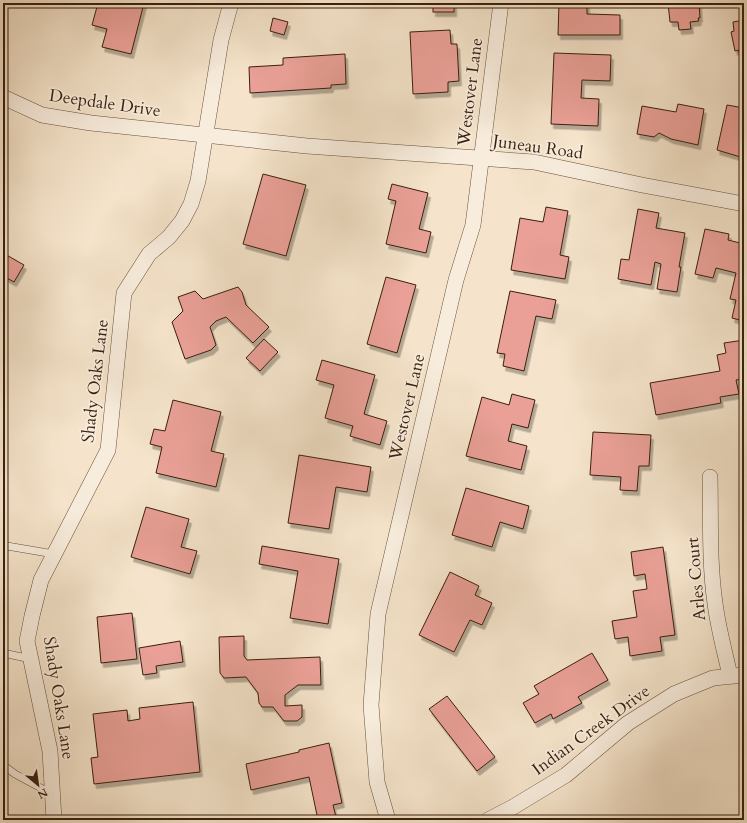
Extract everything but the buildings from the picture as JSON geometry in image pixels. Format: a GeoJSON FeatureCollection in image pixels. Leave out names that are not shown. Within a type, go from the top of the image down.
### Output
{"type":"FeatureCollection","features":[{"type":"Feature","properties":{"kind":"street","name":"Shady Oaks Lane"},"geometry":{"type":"LineString","coordinates":[[54,820],[50,751],[28,641],[32,616],[41,580],[108,450],[124,292],[150,254],[169,237],[182,221],[191,204],[198,181],[221,40],[230,3]]}},
{"type":"Feature","properties":{"kind":"street","name":"Westover Lane"},"geometry":{"type":"LineString","coordinates":[[388,820],[376,782],[371,706],[378,614],[456,280],[473,225],[500,3]]}},
{"type":"Feature","properties":{"kind":"street","name":"Deepdale Drive"},"geometry":{"type":"LineString","coordinates":[[3,97],[42,115],[91,123],[205,135]]}},
{"type":"Feature","properties":{"kind":"street","name":"Juneau Road"},"geometry":{"type":"LineString","coordinates":[[205,135],[307,146],[534,162],[744,204]]}},
{"type":"Feature","properties":{"kind":"street","name":"Arles Court"},"geometry":{"type":"LineString","coordinates":[[710,477],[710,556],[715,604],[737,675]]}},
{"type":"Feature","properties":{"kind":"street","name":"Indian Creek Drive"},"geometry":{"type":"LineString","coordinates":[[488,820],[513,807],[566,775],[628,723],[674,694],[713,678],[737,675]]}},
{"type":"Feature","properties":{"kind":"lane"},"geometry":{"type":"LineString","coordinates":[[3,549],[7,546],[54,554]]}},
{"type":"Feature","properties":{"kind":"lane"},"geometry":{"type":"LineString","coordinates":[[3,653],[31,658]]}},
{"type":"Feature","properties":{"kind":"lane"},"geometry":{"type":"LineString","coordinates":[[3,765],[15,774],[52,794]]}}]}
